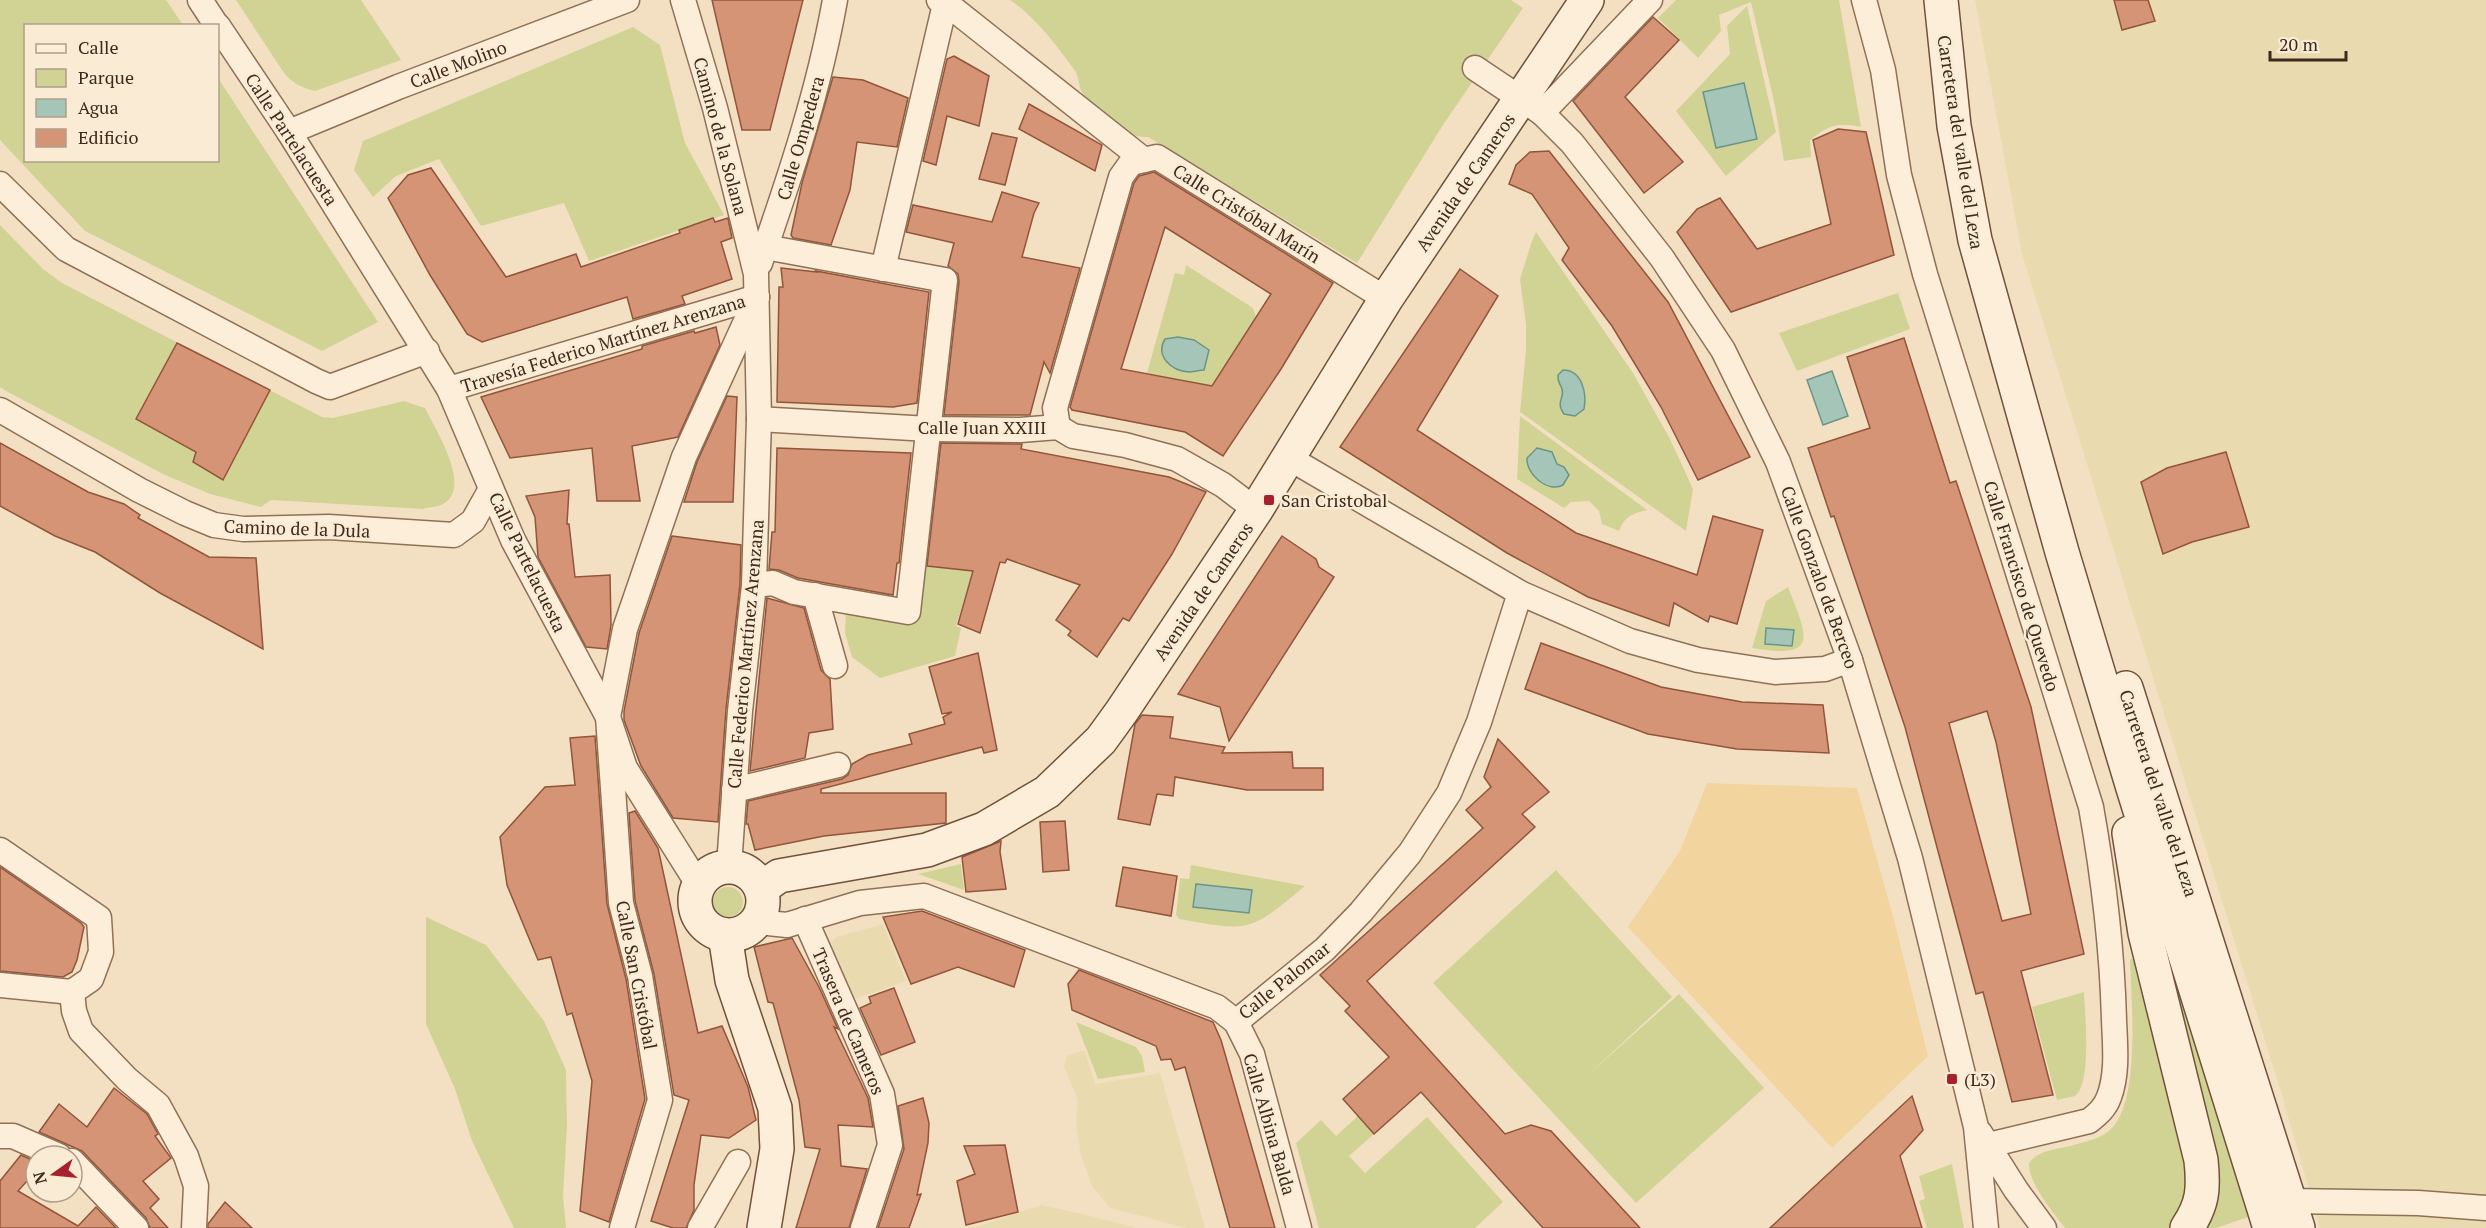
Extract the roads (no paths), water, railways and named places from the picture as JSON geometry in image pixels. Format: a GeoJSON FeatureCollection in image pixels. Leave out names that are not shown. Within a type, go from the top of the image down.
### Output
{"type":"FeatureCollection","features":[{"type":"Feature","properties":{"kind":"main road","name":"Avenida de Cameros"},"geometry":{"type":"LineString","coordinates":[[762,888],[779,876],[927,850],[984,829],[1047,792],[1101,740],[1256,510],[1386,299],[1532,106],[1587,0]]}},
{"type":"Feature","properties":{"kind":"main road","name":"Carretera del valle del Leza"},"geometry":{"type":"LineString","coordinates":[[1939,9],[1954,126],[1975,240],[2062,552],[2270,1228]]}},
{"type":"Feature","properties":{"kind":"main road","name":"Carretera del valle del Leza"},"geometry":{"type":"LineString","coordinates":[[2010,362],[2071,524],[2207,945],[2219,1030],[2280,1214],[2288,1219]]}},
{"type":"Feature","properties":{"kind":"main road"},"geometry":{"type":"LineString","coordinates":[[2062,552],[2072,631],[2127,823],[2145,933],[2201,1160],[2204,1186],[2196,1214],[2187,1228]]}},
{"type":"Feature","properties":{"kind":"main road"},"geometry":{"type":"LineString","coordinates":[[729,866],[742,868],[754,876],[762,888],[764,905],[757,922],[748,930],[737,935],[725,935],[712,931],[702,923],[696,910],[694,897],[698,884],[706,874],[716,868],[729,866]]}},
{"type":"Feature","properties":{"kind":"main road"},"geometry":{"type":"LineString","coordinates":[[725,935],[732,980],[775,1108],[777,1149],[764,1228]]}},
{"type":"Feature","properties":{"kind":"street","name":"Calle Partelacuesta"},"geometry":{"type":"LineString","coordinates":[[200,0],[216,24]]}},
{"type":"Feature","properties":{"kind":"street","name":"Calle Molino"},"geometry":{"type":"LineString","coordinates":[[289,132],[398,87],[627,0]]}},
{"type":"Feature","properties":{"kind":"street","name":"Camino de la Solana"},"geometry":{"type":"LineString","coordinates":[[683,0],[715,108],[756,274]]}},
{"type":"Feature","properties":{"kind":"street","name":"Calle Ompedera"},"geometry":{"type":"LineString","coordinates":[[756,274],[795,161],[830,31],[835,0]]}},
{"type":"Feature","properties":{"kind":"street"},"geometry":{"type":"LineString","coordinates":[[1532,106],[1650,0]]}},
{"type":"Feature","properties":{"kind":"street","name":"Calle Francisco de Quevedo"},"geometry":{"type":"LineString","coordinates":[[1864,0],[1883,70],[1899,175],[1924,274],[2091,807],[2106,888],[2113,960],[2115,1061],[2109,1098],[2101,1112],[2089,1121],[2039,1134],[1982,1136]]}},
{"type":"Feature","properties":{"kind":"street"},"geometry":{"type":"LineString","coordinates":[[883,269],[942,2]]}},
{"type":"Feature","properties":{"kind":"street","name":"Calle Cristóbal Marín"},"geometry":{"type":"LineString","coordinates":[[942,2],[1144,160],[1157,157],[1386,299]]}},
{"type":"Feature","properties":{"kind":"street","name":"Calle Partelacuesta"},"geometry":{"type":"LineString","coordinates":[[219,29],[289,132],[448,389],[513,540],[608,717]]}},
{"type":"Feature","properties":{"kind":"street","name":"Calle Gonzalo de Berceo"},"geometry":{"type":"LineString","coordinates":[[1475,68],[1532,106],[1572,143],[1662,258],[1723,350],[1778,462],[1850,660],[1910,858],[1982,1136],[1986,1228]]}},
{"type":"Feature","properties":{"kind":"street"},"geometry":{"type":"LineString","coordinates":[[1058,427],[1055,408],[1121,177],[1131,163],[1144,160]]}},
{"type":"Feature","properties":{"kind":"street"},"geometry":{"type":"LineString","coordinates":[[0,184],[66,249],[330,387],[426,351]]}},
{"type":"Feature","properties":{"kind":"street"},"geometry":{"type":"LineString","coordinates":[[754,585],[772,583],[794,592],[908,612],[945,280],[765,247]]}},
{"type":"Feature","properties":{"kind":"street","name":"Calle Federico Martínez Arenzana"},"geometry":{"type":"LineString","coordinates":[[729,866],[754,585],[759,419],[756,274]]}},
{"type":"Feature","properties":{"kind":"street"},"geometry":{"type":"LineString","coordinates":[[698,884],[625,768],[608,717],[625,628],[684,457],[757,297]]}},
{"type":"Feature","properties":{"kind":"street","name":"Travesía Federico Martínez Arenzana"},"geometry":{"type":"LineString","coordinates":[[448,389],[757,297]]}},
{"type":"Feature","properties":{"kind":"street","name":"Camino de la Dula"},"geometry":{"type":"LineString","coordinates":[[0,410],[139,490],[214,525],[243,529],[329,527],[454,535],[473,521],[491,489]]}},
{"type":"Feature","properties":{"kind":"street","name":"Calle Juan XXIII"},"geometry":{"type":"LineString","coordinates":[[759,419],[929,429],[1020,430],[1058,427],[1073,436],[1125,445],[1177,459],[1223,485],[1256,510]]}},
{"type":"Feature","properties":{"kind":"street"},"geometry":{"type":"LineString","coordinates":[[1289,458],[1520,593],[1630,641],[1698,660],[1775,672],[1825,669],[1850,660]]}},
{"type":"Feature","properties":{"kind":"street","name":"Calle Palomar"},"geometry":{"type":"LineString","coordinates":[[757,922],[787,925],[860,903],[924,896],[1196,998],[1217,1007],[1236,1022],[1324,950],[1361,912],[1410,853],[1449,793],[1479,722],[1520,593]]}},
{"type":"Feature","properties":{"kind":"street"},"geometry":{"type":"LineString","coordinates":[[815,595],[835,666]]}},
{"type":"Feature","properties":{"kind":"street","name":"Calle San Cristóbal"},"geometry":{"type":"LineString","coordinates":[[608,717],[621,903],[640,976],[660,1100],[622,1228]]}},
{"type":"Feature","properties":{"kind":"street"},"geometry":{"type":"LineString","coordinates":[[734,790],[838,765]]}},
{"type":"Feature","properties":{"kind":"street"},"geometry":{"type":"LineString","coordinates":[[0,850],[99,918],[101,952],[91,979],[72,992],[0,986]]}},
{"type":"Feature","properties":{"kind":"street","name":"Trasera de Cameros"},"geometry":{"type":"LineString","coordinates":[[805,920],[882,1094],[890,1145],[863,1228]]}},
{"type":"Feature","properties":{"kind":"street"},"geometry":{"type":"LineString","coordinates":[[72,992],[74,1011],[81,1031],[127,1079],[158,1105],[186,1156],[196,1186],[194,1228]]}},
{"type":"Feature","properties":{"kind":"street","name":"Calle Albina Balda"},"geometry":{"type":"LineString","coordinates":[[1236,1022],[1252,1054],[1299,1228]]}},
{"type":"Feature","properties":{"kind":"street"},"geometry":{"type":"LineString","coordinates":[[2016,1190],[2016,1170],[2020,1150],[2039,1134]]}},
{"type":"Feature","properties":{"kind":"street"},"geometry":{"type":"LineString","coordinates":[[0,1136],[13,1137],[30,1144]]}},
{"type":"Feature","properties":{"kind":"street","name":"Calle Gonzalo de Berceo"},"geometry":{"type":"LineString","coordinates":[[1982,1136],[2016,1190],[2044,1228]]}},
{"type":"Feature","properties":{"kind":"street"},"geometry":{"type":"LineString","coordinates":[[700,1228],[738,1162]]}},
{"type":"Feature","properties":{"kind":"street"},"geometry":{"type":"LineString","coordinates":[[84,1174],[136,1228]]}},
{"type":"Feature","properties":{"kind":"street"},"geometry":{"type":"LineString","coordinates":[[2288,1219],[2418,1203],[2486,1208]]}},
{"type":"Feature","properties":{"kind":"water"},"geometry":{"type":"Polygon","coordinates":[[[1744,83],[1757,139],[1716,148],[1703,92],[1744,83]]]}},
{"type":"Feature","properties":{"kind":"water"},"geometry":{"type":"Polygon","coordinates":[[[1178,337],[1194,340],[1209,350],[1204,370],[1182,371],[1166,362],[1162,345],[1165,339],[1178,337]]]}},
{"type":"Feature","properties":{"kind":"water"},"geometry":{"type":"Polygon","coordinates":[[[1563,370],[1575,374],[1584,390],[1584,409],[1575,416],[1564,414],[1561,410],[1563,392],[1558,375],[1563,370]]]}},
{"type":"Feature","properties":{"kind":"water"},"geometry":{"type":"Polygon","coordinates":[[[1832,371],[1848,416],[1823,425],[1807,380],[1832,371]]]}},
{"type":"Feature","properties":{"kind":"water"},"geometry":{"type":"Polygon","coordinates":[[[1537,448],[1552,452],[1557,464],[1564,467],[1569,475],[1563,485],[1550,486],[1534,476],[1527,458],[1537,448]]]}},
{"type":"Feature","properties":{"kind":"water"},"geometry":{"type":"Polygon","coordinates":[[[1766,628],[1794,630],[1792,646],[1765,644],[1766,628]]]}},
{"type":"Feature","properties":{"kind":"water"},"geometry":{"type":"Polygon","coordinates":[[[1196,884],[1252,890],[1249,913],[1193,907],[1196,884]]]}},
{"type":"Feature","properties":{"kind":"place","name":"San Cristobal"},"geometry":{"type":"Point","coordinates":[1269,500]}},
{"type":"Feature","properties":{"kind":"place","name":"(L3)"},"geometry":{"type":"Point","coordinates":[1952,1079]}}]}
